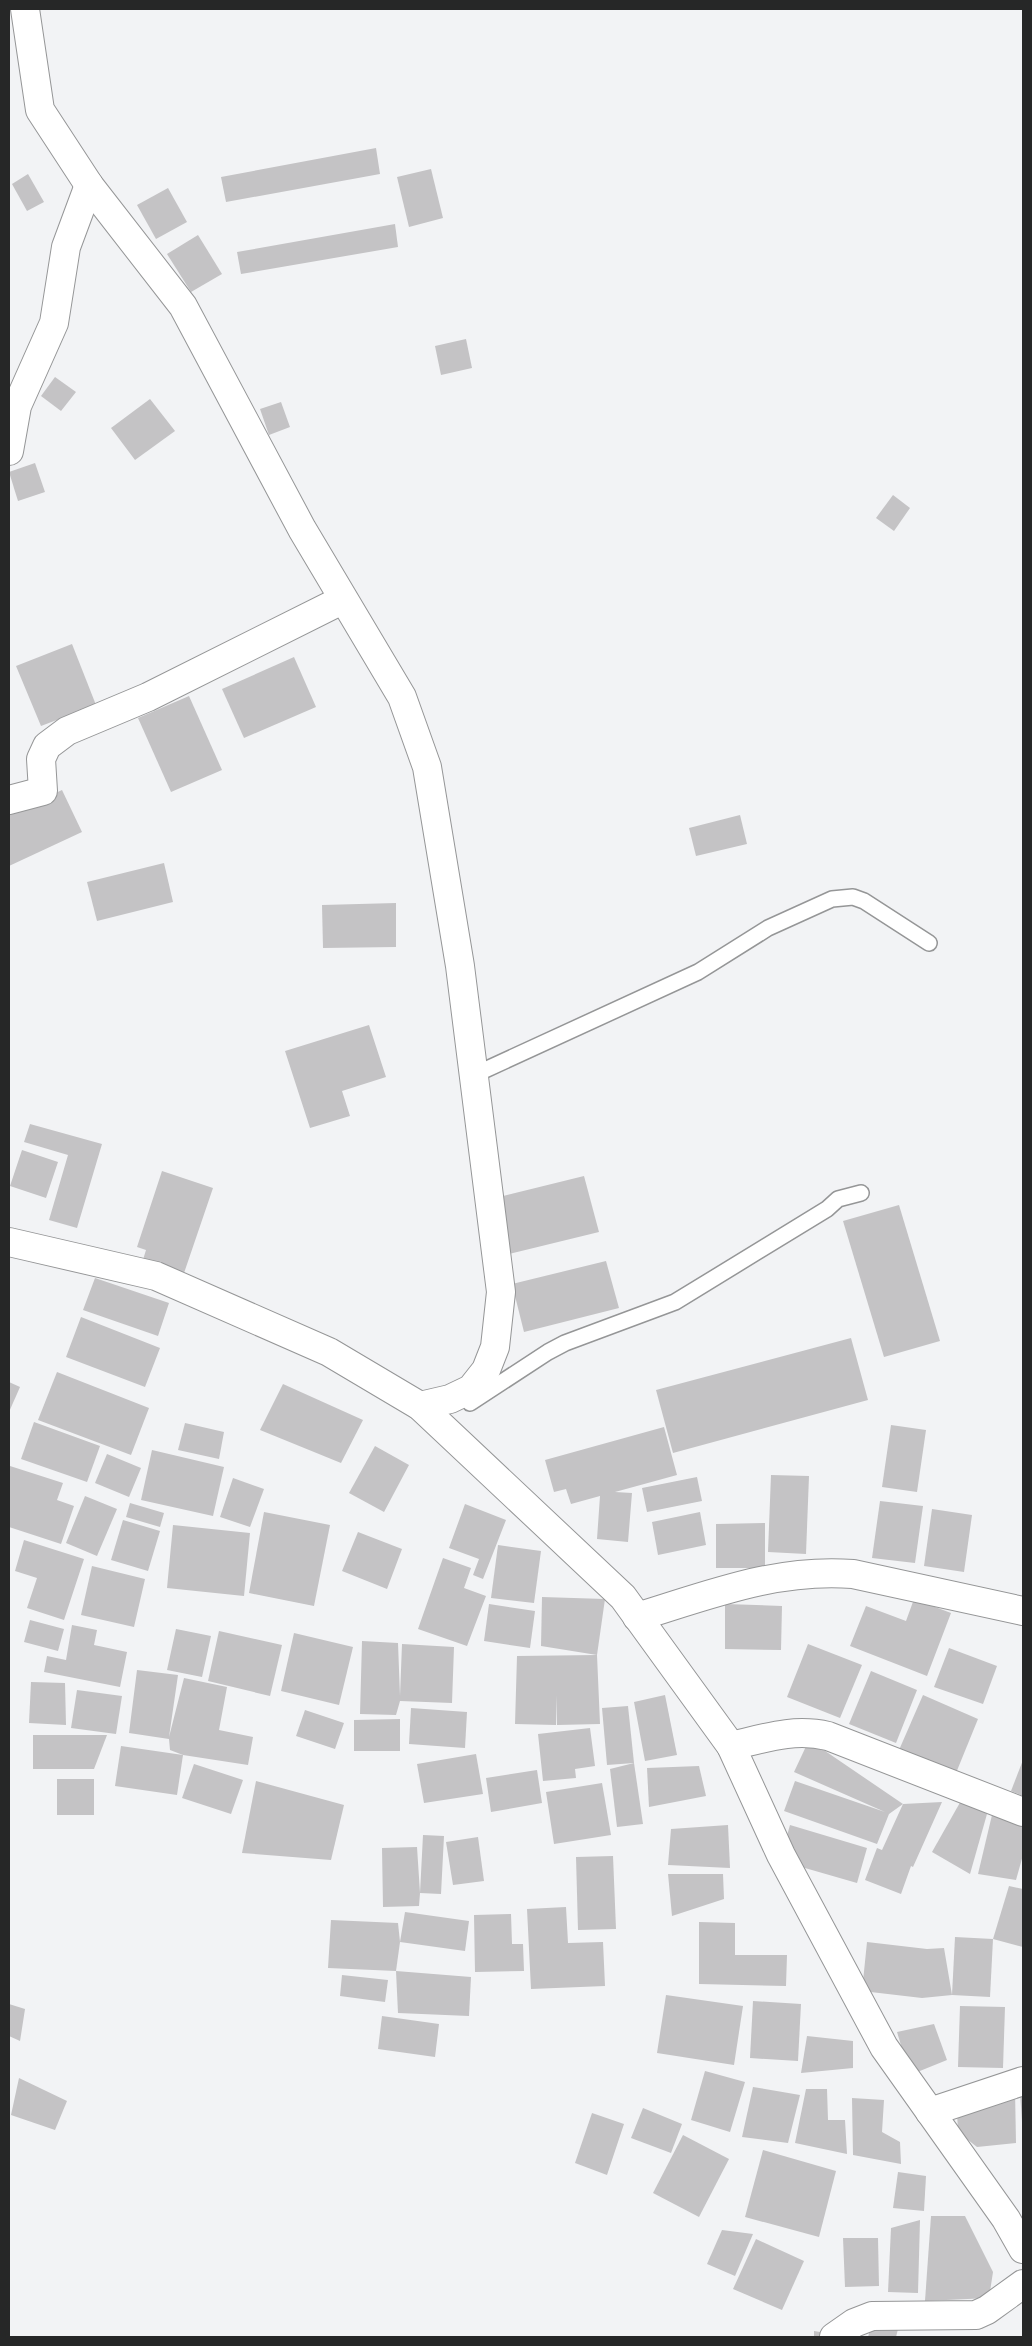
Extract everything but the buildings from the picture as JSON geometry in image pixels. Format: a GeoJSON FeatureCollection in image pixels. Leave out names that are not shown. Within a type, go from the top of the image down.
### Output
{"type":"FeatureCollection","features":[{"type":"Feature","properties":{"kind":"street"},"geometry":{"type":"LineString","coordinates":[[25,9],[40,110],[89,185],[183,306],[302,529],[342,600],[402,697],[427,767],[460,966],[501,1300],[496,1347],[486,1370],[471,1389],[450,1399],[420,1406]]}},
{"type":"Feature","properties":{"kind":"street"},"geometry":{"type":"LineString","coordinates":[[9,451],[17,406],[54,323],[66,247],[89,185]]}},
{"type":"Feature","properties":{"kind":"street"},"geometry":{"type":"LineString","coordinates":[[9,800],[43,791],[41,759],[47,746],[67,732],[148,697],[342,600]]}},
{"type":"Feature","properties":{"kind":"street"},"geometry":{"type":"LineString","coordinates":[[9,1242],[156,1276],[329,1352],[420,1406],[623,1597],[731,1746],[781,1855],[884,2047],[1006,2219],[1023,2249]]}},
{"type":"Feature","properties":{"kind":"street"},"geometry":{"type":"LineString","coordinates":[[637,1616],[784,1575],[831,1572],[853,1574],[1023,1611]]}},
{"type":"Feature","properties":{"kind":"street"},"geometry":{"type":"LineString","coordinates":[[731,1746],[790,1733],[809,1732],[828,1736],[1023,1812]]}},
{"type":"Feature","properties":{"kind":"street"},"geometry":{"type":"LineString","coordinates":[[930,2112],[1023,2081]]}},
{"type":"Feature","properties":{"kind":"street"},"geometry":{"type":"LineString","coordinates":[[834,2337],[854,2323],[872,2316],[976,2315],[987,2310],[1023,2284]]}},
{"type":"Feature","properties":{"kind":"lane"},"geometry":{"type":"LineString","coordinates":[[474,1074],[698,972],[768,928],[832,899],[853,898],[864,901],[930,943]]}},
{"type":"Feature","properties":{"kind":"lane"},"geometry":{"type":"LineString","coordinates":[[450,1399],[456,1405],[462,1407],[548,1352],[675,1302],[827,1209],[838,1199],[861,1192]]}}]}
